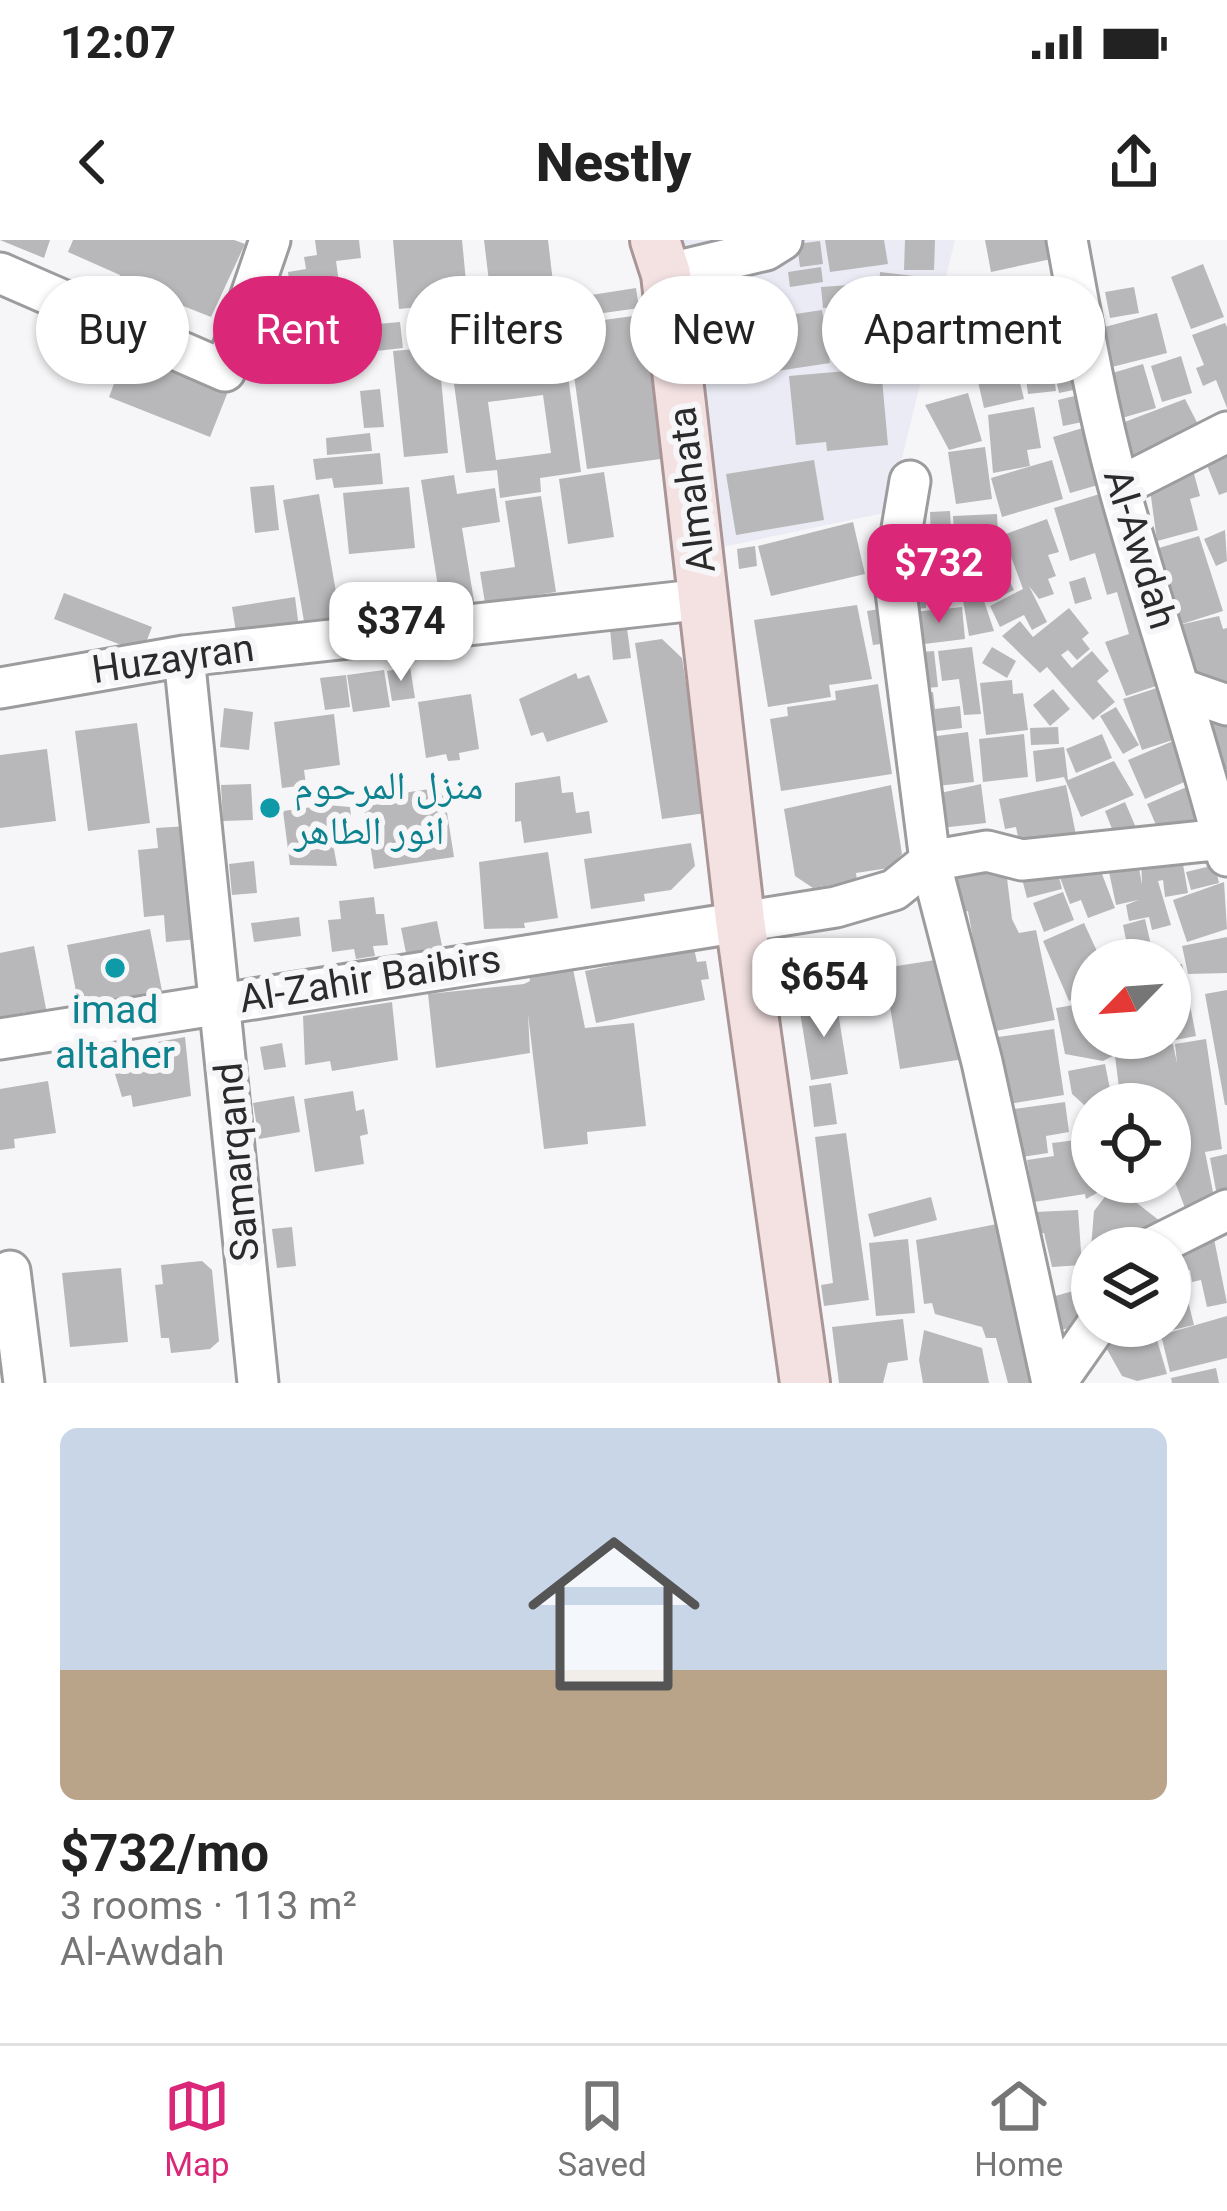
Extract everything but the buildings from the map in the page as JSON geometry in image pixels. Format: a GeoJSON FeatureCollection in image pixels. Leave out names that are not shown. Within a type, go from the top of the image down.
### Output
{"type":"FeatureCollection","features":[{"type":"Feature","properties":{"kind":"main road","name":"Almahata"},"geometry":{"type":"LineString","coordinates":[[660,257],[705,599],[740,920],[805,1383]]}},
{"type":"Feature","properties":{"kind":"street"},"geometry":{"type":"LineString","coordinates":[[0,273],[225,371],[270,240]]}},
{"type":"Feature","properties":{"kind":"street"},"geometry":{"type":"LineString","coordinates":[[660,257],[766,250],[782,240]]}},
{"type":"Feature","properties":{"kind":"street","name":"Al-Awdah"},"geometry":{"type":"LineString","coordinates":[[1067,240],[1093,382],[1119,487],[1184,690],[1225,847]]}},
{"type":"Feature","properties":{"kind":"street"},"geometry":{"type":"LineString","coordinates":[[1119,487],[1227,432]]}},
{"type":"Feature","properties":{"kind":"street"},"geometry":{"type":"LineString","coordinates":[[910,481],[894,576],[930,861],[982,1062],[1054,1383]]}},
{"type":"Feature","properties":{"kind":"street","name":"Huzayran"},"geometry":{"type":"LineString","coordinates":[[0,688],[184,656],[705,599]]}},
{"type":"Feature","properties":{"kind":"street","name":"Samarqand"},"geometry":{"type":"LineString","coordinates":[[184,656],[258,1383]]}},
{"type":"Feature","properties":{"kind":"street"},"geometry":{"type":"LineString","coordinates":[[1184,690],[1227,705]]}},
{"type":"Feature","properties":{"kind":"street"},"geometry":{"type":"LineString","coordinates":[[930,861],[987,851],[1022,860],[1225,847]]}},
{"type":"Feature","properties":{"kind":"street","name":"Al-Zahir Baibirs"},"geometry":{"type":"LineString","coordinates":[[0,1039],[868,900],[895,890],[930,861]]}},
{"type":"Feature","properties":{"kind":"street"},"geometry":{"type":"LineString","coordinates":[[1191,1228],[1227,1210]]}},
{"type":"Feature","properties":{"kind":"street"},"geometry":{"type":"LineString","coordinates":[[10,1271],[24,1383]]}},
{"type":"Feature","properties":{"kind":"street"},"geometry":{"type":"LineString","coordinates":[[1054,1383],[1081,1347]]}},
{"type":"Feature","properties":{"kind":"shaded area"},"geometry":{"type":"Polygon","coordinates":[[[668,240],[955,240],[946,276],[822,276],[822,384],[920,384],[889,512],[722,547],[693,384],[798,384],[798,276],[674,276],[668,240]]]}},
{"type":"Feature","properties":{"kind":"place","name":"منزل المرحوم انور الطاهر"},"geometry":{"type":"Point","coordinates":[270,808]}},
{"type":"Feature","properties":{"kind":"place","name":"imad altaher"},"geometry":{"type":"Point","coordinates":[115,968]}}]}
